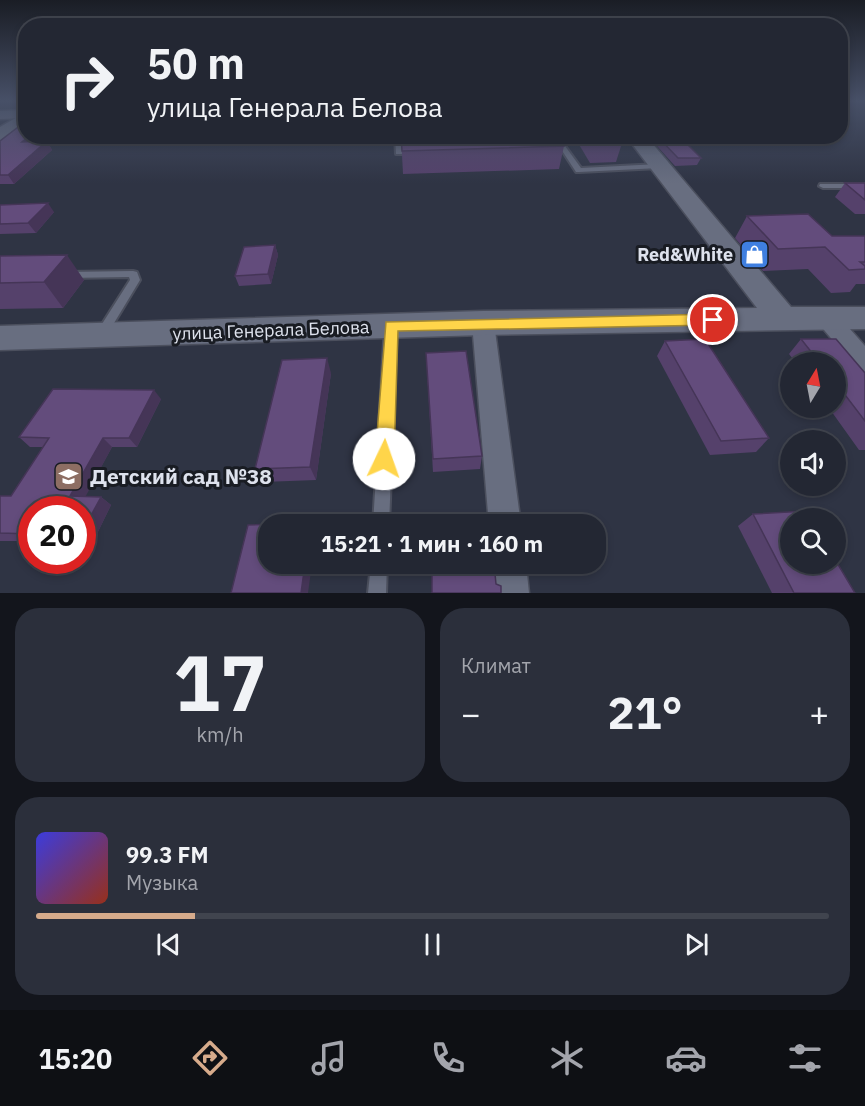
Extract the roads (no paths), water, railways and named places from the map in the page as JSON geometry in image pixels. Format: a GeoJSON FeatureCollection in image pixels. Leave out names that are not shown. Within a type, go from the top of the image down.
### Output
{"type":"FeatureCollection","features":[{"type":"Feature","properties":{"kind":"street"},"geometry":{"type":"LineString","coordinates":[[641,144],[782,318]]}},
{"type":"Feature","properties":{"kind":"street"},"geometry":{"type":"LineString","coordinates":[[827,318],[865,362]]}},
{"type":"Feature","properties":{"kind":"street","name":"улица Генерала Белова"},"geometry":{"type":"LineString","coordinates":[[0,339],[483,323],[865,318]]}},
{"type":"Feature","properties":{"kind":"street"},"geometry":{"type":"LineString","coordinates":[[483,323],[504,514]]}},
{"type":"Feature","properties":{"kind":"street"},"geometry":{"type":"LineString","coordinates":[[510,574],[512,593]]}},
{"type":"Feature","properties":{"kind":"lane"},"geometry":{"type":"LineString","coordinates":[[398,144],[399,152],[422,152]]}},
{"type":"Feature","properties":{"kind":"lane"},"geometry":{"type":"LineString","coordinates":[[561,144],[579,170],[659,166]]}},
{"type":"Feature","properties":{"kind":"lane"},"geometry":{"type":"LineString","coordinates":[[540,148],[563,147]]}},
{"type":"Feature","properties":{"kind":"lane"},"geometry":{"type":"LineString","coordinates":[[823,186],[865,186]]}},
{"type":"Feature","properties":{"kind":"lane"},"geometry":{"type":"LineString","coordinates":[[55,275],[133,274],[135,280],[101,335]]}},
{"type":"Feature","properties":{"kind":"lane"},"geometry":{"type":"LineString","coordinates":[[382,514],[391,326]]}},
{"type":"Feature","properties":{"kind":"lane"},"geometry":{"type":"LineString","coordinates":[[377,593],[378,574]]}},
{"type":"Feature","properties":{"kind":"place","name":"Red&White"},"geometry":{"type":"Point","coordinates":[754,254]}},
{"type":"Feature","properties":{"kind":"place","name":"Детский сад №38"},"geometry":{"type":"Point","coordinates":[69,476]}}]}
